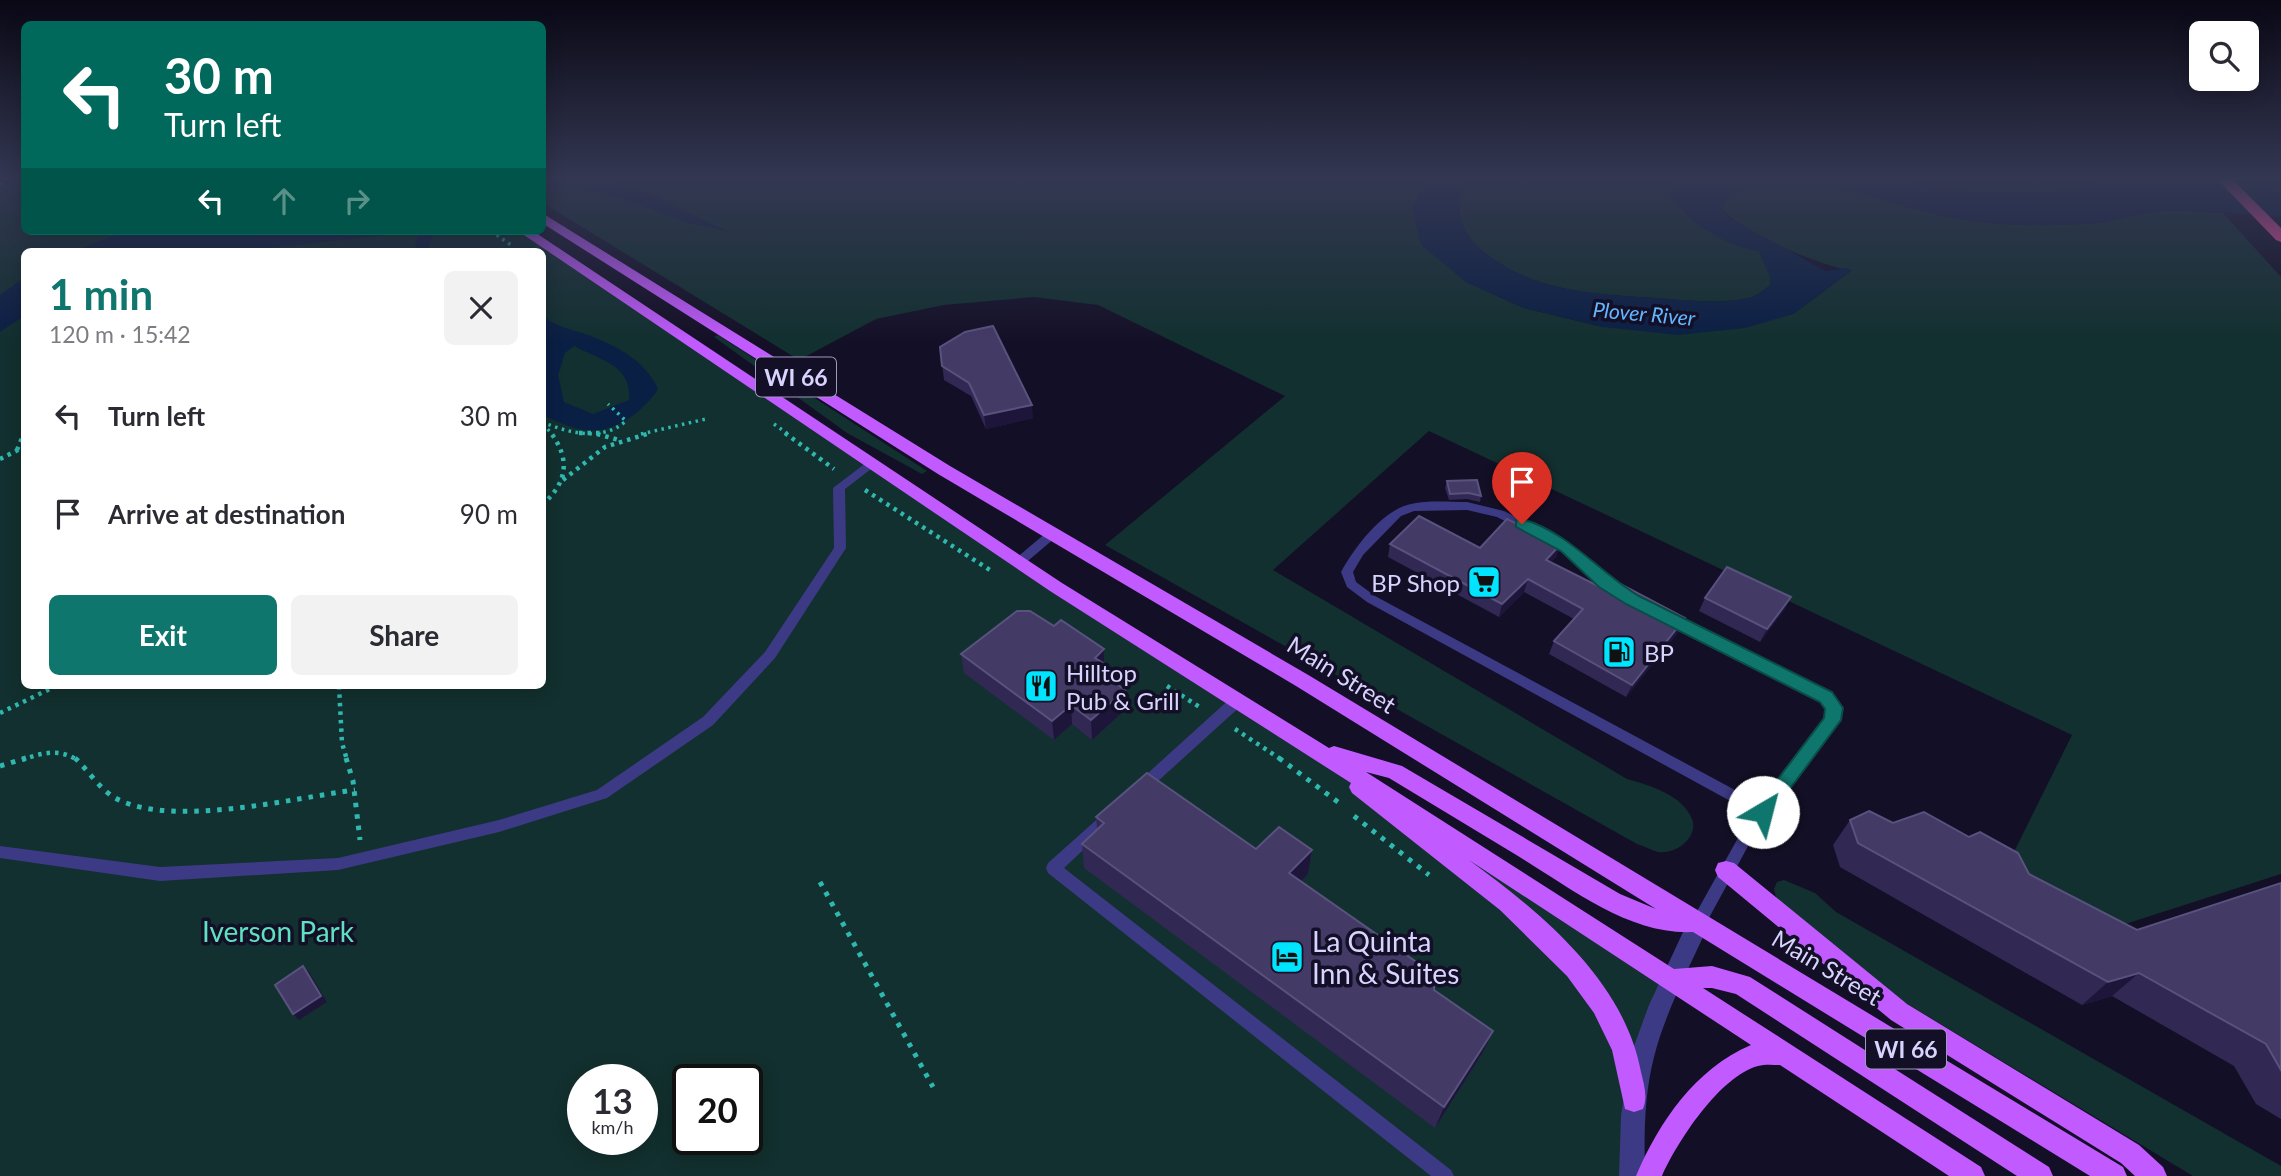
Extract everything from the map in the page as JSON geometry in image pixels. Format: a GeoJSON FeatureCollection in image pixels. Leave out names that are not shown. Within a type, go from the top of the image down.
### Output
{"type":"FeatureCollection","features":[{"type":"Feature","properties":{"kind":"main road","name":"Main Street"},"geometry":{"type":"LineString","coordinates":[[569,234],[1051,535],[1303,681],[2114,1176]]}},
{"type":"Feature","properties":{"kind":"main road","name":"WI 66"},"geometry":{"type":"LineString","coordinates":[[530,235],[1019,562],[1314,748],[1972,1176]]}},
{"type":"Feature","properties":{"kind":"main road"},"geometry":{"type":"LineString","coordinates":[[1314,748],[1395,772],[1612,901],[1651,918],[1674,923],[1699,922]]}},
{"type":"Feature","properties":{"kind":"main road"},"geometry":{"type":"LineString","coordinates":[[1314,748],[1399,822],[1527,917],[1552,941],[1609,1020],[1624,1048],[1634,1100]]}},
{"type":"Feature","properties":{"kind":"main road"},"geometry":{"type":"LineString","coordinates":[[1727,870],[1899,1012],[2130,1154],[2154,1176]]}},
{"type":"Feature","properties":{"kind":"main road"},"geometry":{"type":"LineString","coordinates":[[1673,980],[1712,977],[1742,985],[2040,1176]]}},
{"type":"Feature","properties":{"kind":"main road"},"geometry":{"type":"LineString","coordinates":[[1649,1176],[1695,1101],[1719,1078],[1756,1055],[1783,1053]]}},
{"type":"Feature","properties":{"kind":"street"},"geometry":{"type":"LineString","coordinates":[[1632,1176],[1634,1100],[1649,1036],[1699,922]]}},
{"type":"Feature","properties":{"kind":"lane"},"geometry":{"type":"LineString","coordinates":[[0,852],[160,874],[338,864],[499,826],[602,794],[708,721],[770,655],[840,548],[839,488],[871,463]]}},
{"type":"Feature","properties":{"kind":"lane"},"geometry":{"type":"LineString","coordinates":[[1632,600],[1604,583],[1567,547],[1500,514],[1467,506],[1413,508],[1397,513],[1358,552],[1347,572],[1351,584],[1371,598],[1763,812]]}},
{"type":"Feature","properties":{"kind":"lane"},"geometry":{"type":"LineString","coordinates":[[1019,562],[1051,535]]}},
{"type":"Feature","properties":{"kind":"lane"},"geometry":{"type":"LineString","coordinates":[[1655,611],[1807,686],[1826,697],[1834,708],[1832,720],[1763,812],[1699,922]]}},
{"type":"Feature","properties":{"kind":"lane"},"geometry":{"type":"LineString","coordinates":[[1238,701],[1053,868],[1445,1176]]}},
{"type":"Feature","properties":{"kind":"path"},"geometry":{"type":"LineString","coordinates":[[497,235],[516,248]]}},
{"type":"Feature","properties":{"kind":"path"},"geometry":{"type":"LineString","coordinates":[[591,433],[614,429],[626,421],[608,404]]}},
{"type":"Feature","properties":{"kind":"path"},"geometry":{"type":"LineString","coordinates":[[546,500],[580,463],[620,440],[676,429],[706,419]]}},
{"type":"Feature","properties":{"kind":"path"},"geometry":{"type":"LineString","coordinates":[[546,425],[620,440]]}},
{"type":"Feature","properties":{"kind":"path"},"geometry":{"type":"LineString","coordinates":[[546,427],[559,439],[565,452],[563,480]]}},
{"type":"Feature","properties":{"kind":"path"},"geometry":{"type":"LineString","coordinates":[[16,451],[21,440]]}},
{"type":"Feature","properties":{"kind":"path"},"geometry":{"type":"LineString","coordinates":[[0,459],[21,448]]}},
{"type":"Feature","properties":{"kind":"path"},"geometry":{"type":"LineString","coordinates":[[0,713],[50,689]]}},
{"type":"Feature","properties":{"kind":"path"},"geometry":{"type":"LineString","coordinates":[[339,689],[342,743],[355,790],[362,859]]}},
{"type":"Feature","properties":{"kind":"path"},"geometry":{"type":"LineString","coordinates":[[1237,731],[1323,789],[1392,849],[1431,877]]}},
{"type":"Feature","properties":{"kind":"path"},"geometry":{"type":"LineString","coordinates":[[0,766],[51,752],[71,754],[91,773],[107,796],[127,803],[193,810],[305,800],[355,790]]}},
{"type":"Feature","properties":{"kind":"path"},"geometry":{"type":"LineString","coordinates":[[820,882],[933,1087]]}},
{"type":"Feature","properties":{"kind":"green space","name":"Iverson Park"},"geometry":{"type":"Polygon","coordinates":[[[0,234],[530,235],[871,463],[1673,980],[1661,1005],[1632,1176],[0,1176],[0,234]]]}},
{"type":"Feature","properties":{"kind":"green space"},"geometry":{"type":"Polygon","coordinates":[[[593,234],[1430,234],[1466,282],[1524,308],[1603,327],[1793,314],[1851,271],[1801,255],[1757,234],[2242,234],[2281,277],[2281,874],[2116,927],[2005,870],[2072,735],[1429,431],[1273,570],[1627,779],[1673,797],[1688,811],[1692,819],[1692,833],[1678,848],[1658,852],[1637,844],[1105,545],[1285,396],[1098,305],[1034,297],[944,305],[876,319],[799,360],[593,234]]]}},
{"type":"Feature","properties":{"kind":"green space"},"geometry":{"type":"Polygon","coordinates":[[[1467,234],[1713,234],[1759,251],[1770,276],[1770,286],[1754,296],[1731,301],[1633,297],[1566,289],[1524,276],[1504,266],[1485,253],[1467,234]]]}},
{"type":"Feature","properties":{"kind":"green space"},"geometry":{"type":"Polygon","coordinates":[[[718,335],[927,471],[922,474],[847,433],[714,337],[718,335]]]}},
{"type":"Feature","properties":{"kind":"green space"},"geometry":{"type":"Polygon","coordinates":[[[1784,880],[1815,893],[1836,912],[2281,1166],[2281,1176],[2193,1176],[1826,955],[1777,901],[1774,889],[1777,882],[1784,880]]]}},
{"type":"Feature","properties":{"kind":"water","name":"Plover River"},"geometry":{"type":"Polygon","coordinates":[[[1418,234],[1467,234],[1485,253],[1504,266],[1545,283],[1610,295],[1691,301],[1742,299],[1752,297],[1770,286],[1770,276],[1759,251],[1732,244],[1713,234],[1758,234],[1826,271],[1845,268],[1852,270],[1793,314],[1745,328],[1678,335],[1603,327],[1524,308],[1466,282],[1421,245],[1418,234]]]}},
{"type":"Feature","properties":{"kind":"water"},"geometry":{"type":"Polygon","coordinates":[[[115,235],[388,235],[270,248],[82,248],[115,235]]]}},
{"type":"Feature","properties":{"kind":"water"},"geometry":{"type":"Polygon","coordinates":[[[418,235],[433,235],[429,248],[415,248],[418,235]]]}},
{"type":"Feature","properties":{"kind":"water"},"geometry":{"type":"Polygon","coordinates":[[[21,280],[21,318],[0,332],[0,295],[21,280]]]}},
{"type":"Feature","properties":{"kind":"water"},"geometry":{"type":"Polygon","coordinates":[[[546,318],[622,351],[639,363],[658,389],[644,407],[614,426],[591,431],[565,425],[546,416],[546,318]],[[574,346],[565,353],[558,375],[564,402],[593,414],[629,400],[629,388],[625,378],[620,371],[574,346]]]}},
{"type":"Feature","properties":{"kind":"building"},"geometry":{"type":"Polygon","coordinates":[[[993,326],[1032,405],[984,415],[969,383],[942,366],[940,347],[965,332],[993,326]]]}},
{"type":"Feature","properties":{"kind":"building"},"geometry":{"type":"Polygon","coordinates":[[[1477,480],[1481,496],[1469,493],[1450,494],[1447,481],[1477,480]]]}},
{"type":"Feature","properties":{"kind":"building"},"geometry":{"type":"Polygon","coordinates":[[[1419,516],[1480,548],[1507,519],[1560,545],[1546,560],[1600,587],[1609,578],[1685,618],[1632,685],[1554,641],[1583,609],[1528,579],[1502,604],[1390,544],[1419,516]]]}},
{"type":"Feature","properties":{"kind":"building"},"geometry":{"type":"Polygon","coordinates":[[[1727,567],[1791,597],[1767,629],[1705,598],[1727,567]]]}},
{"type":"Feature","properties":{"kind":"building","name":"Hilltop Pub & Grill"},"geometry":{"type":"Polygon","coordinates":[[[1017,611],[1030,611],[1054,626],[1061,620],[1104,649],[1095,658],[1103,663],[1096,669],[1125,690],[1091,720],[1071,705],[1052,721],[961,654],[1017,611]]]}},
{"type":"Feature","properties":{"kind":"building","name":"La Quinta Inn & Suites"},"geometry":{"type":"Polygon","coordinates":[[[1147,773],[1256,849],[1279,827],[1312,850],[1289,873],[1435,975],[1434,990],[1493,1031],[1444,1107],[1082,844],[1104,823],[1096,817],[1147,773]]]}},
{"type":"Feature","properties":{"kind":"building"},"geometry":{"type":"Polygon","coordinates":[[[1869,811],[1893,823],[1924,812],[1969,837],[1980,832],[2018,853],[2029,874],[2137,930],[2281,883],[2281,1070],[2266,1044],[2139,973],[2108,982],[1858,843],[1850,820],[1869,811]]]}},
{"type":"Feature","properties":{"kind":"building"},"geometry":{"type":"Polygon","coordinates":[[[303,966],[321,996],[293,1014],[275,985],[303,966]]]}},
{"type":"Feature","properties":{"kind":"place","name":"BP Shop"},"geometry":{"type":"Point","coordinates":[1484,582]}},
{"type":"Feature","properties":{"kind":"place","name":"BP"},"geometry":{"type":"Point","coordinates":[1619,652]}},
{"type":"Feature","properties":{"kind":"place","name":"Hilltop Pub & Grill"},"geometry":{"type":"Point","coordinates":[1041,686]}},
{"type":"Feature","properties":{"kind":"place","name":"La Quinta Inn & Suites"},"geometry":{"type":"Point","coordinates":[1287,957]}},
{"type":"Feature","properties":{"kind":"route"},"geometry":{"type":"LineString","coordinates":[[1522,524],[1567,547],[1604,583],[1632,600],[1826,697],[1834,708],[1832,720],[1763,812]]}}]}
